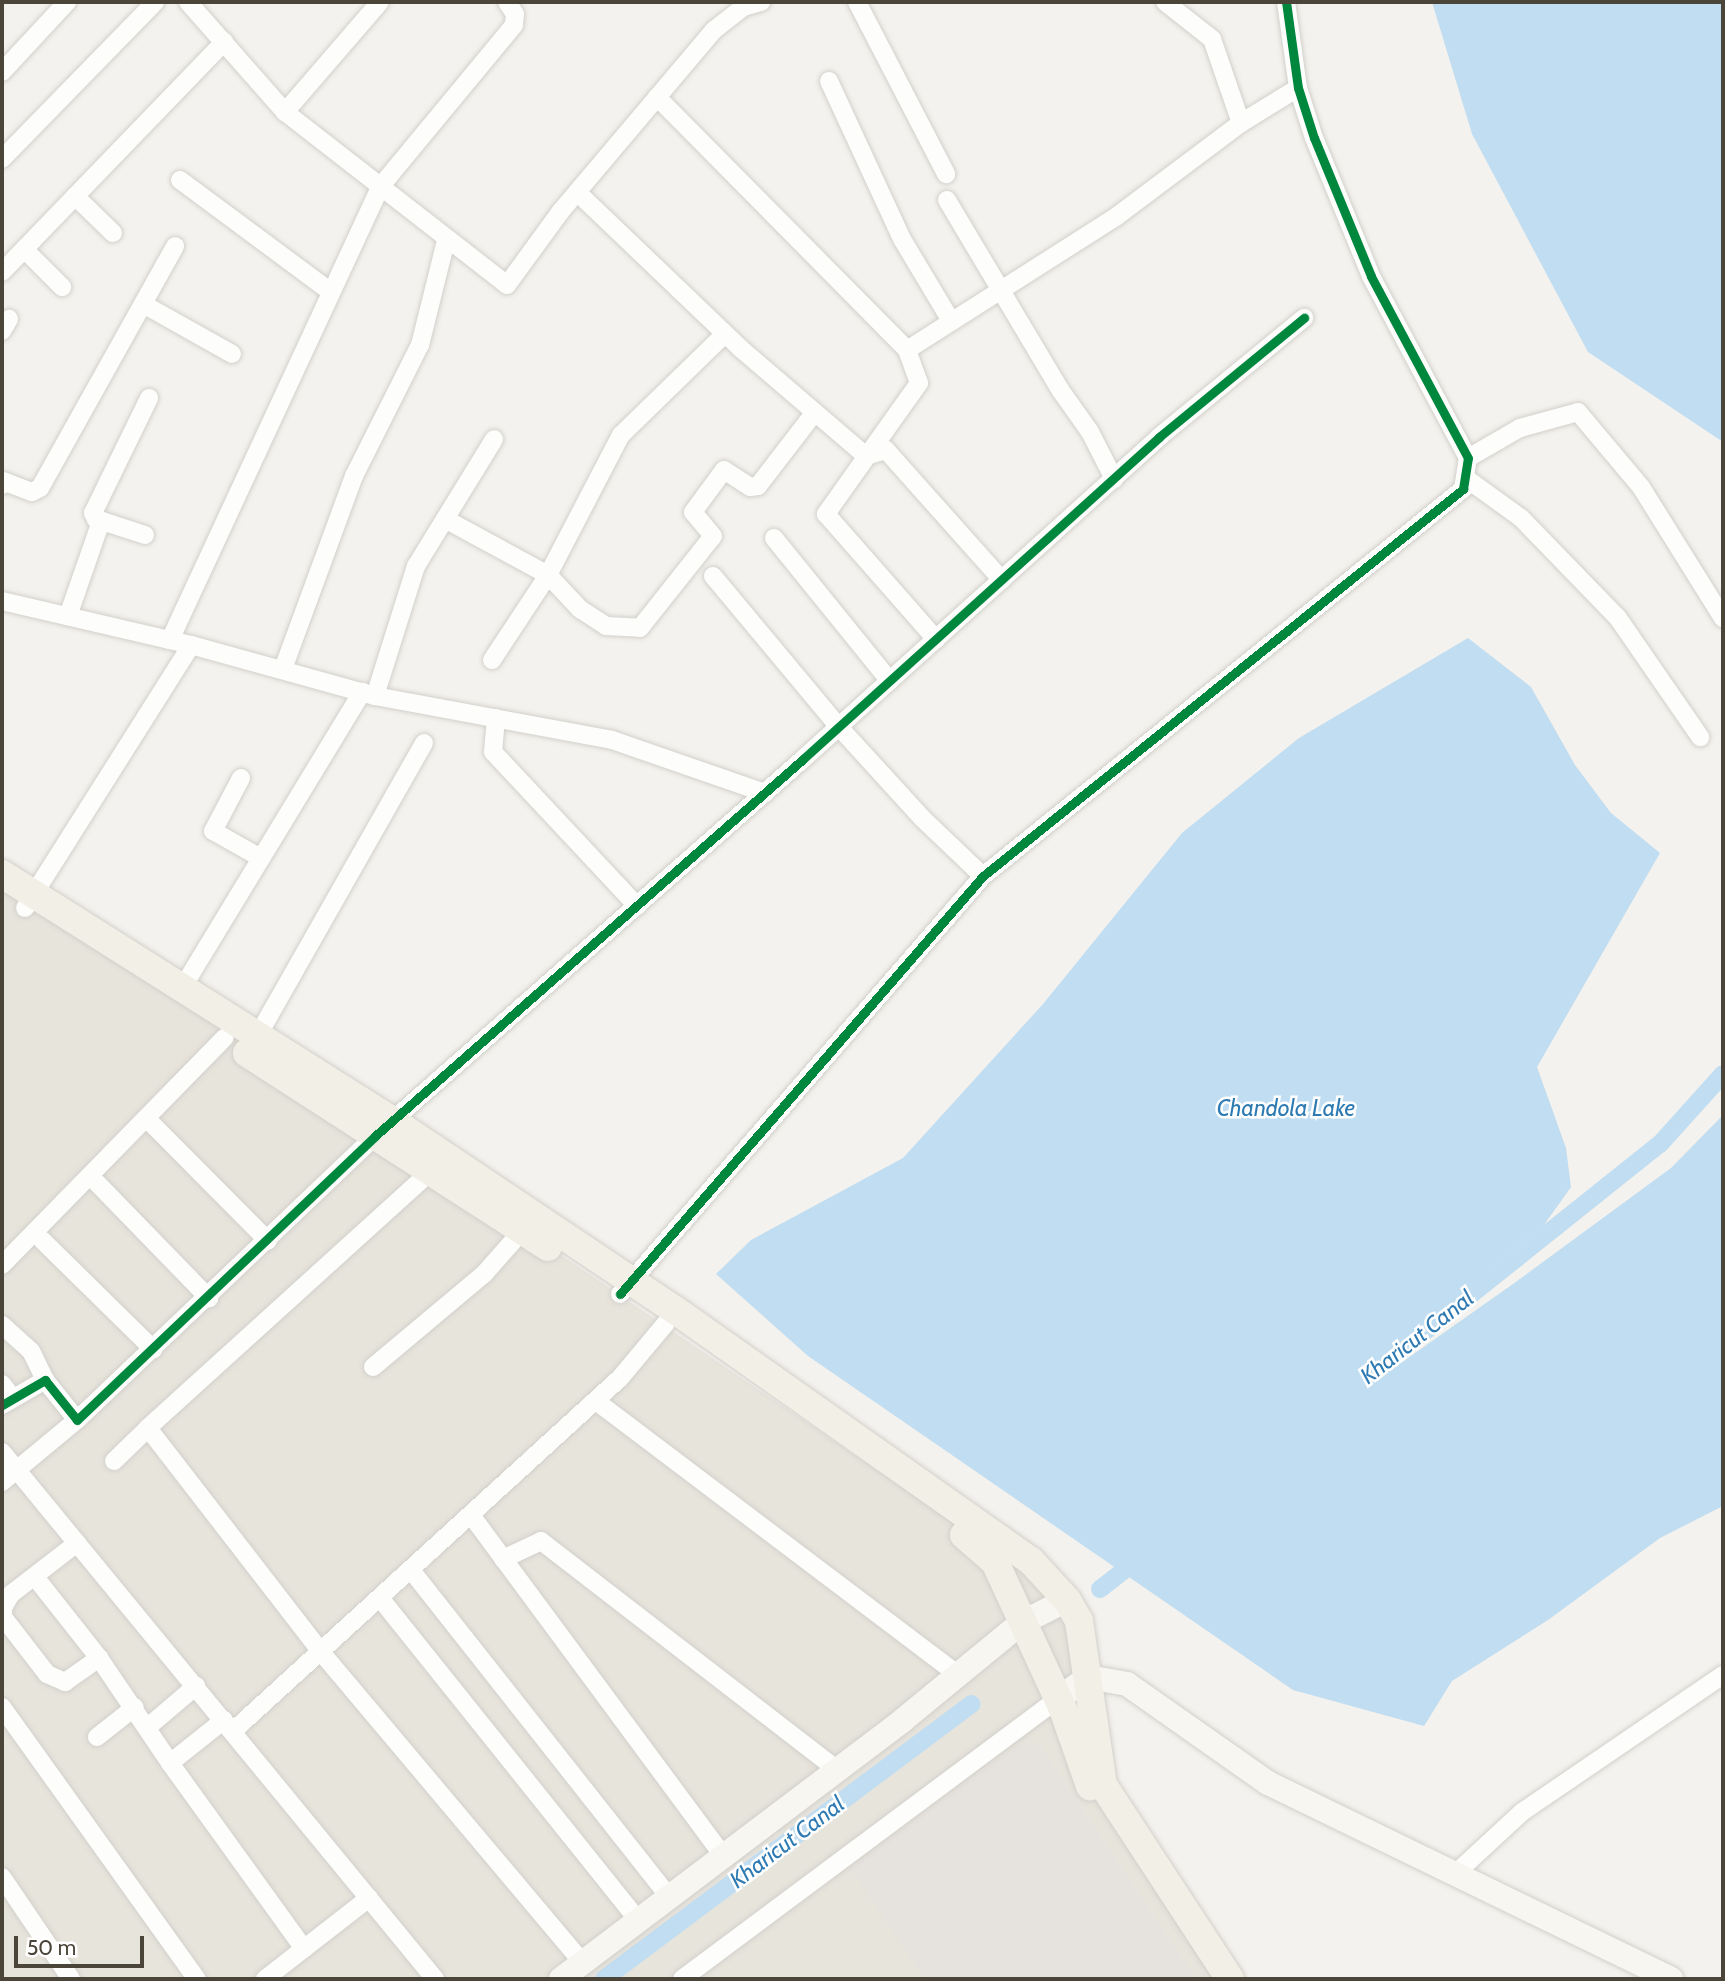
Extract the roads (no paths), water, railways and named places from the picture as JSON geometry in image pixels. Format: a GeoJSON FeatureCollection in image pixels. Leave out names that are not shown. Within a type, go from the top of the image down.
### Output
{"type":"FeatureCollection","features":[{"type":"Feature","properties":{"kind":"main road"},"geometry":{"type":"LineString","coordinates":[[2,874],[20,899],[224,1038],[384,1129],[430,1172],[522,1231],[626,1287],[666,1323],[947,1520],[995,1562],[1058,1699],[1092,1791],[1215,1979]]}},
{"type":"Feature","properties":{"kind":"main road"},"geometry":{"type":"LineString","coordinates":[[20,899],[181,990],[257,1037],[384,1129],[626,1287],[1031,1560],[1067,1600],[1079,1621],[1103,1785],[1230,1979]]}},
{"type":"Feature","properties":{"kind":"street"},"geometry":{"type":"LineString","coordinates":[[2,72],[67,2]]}},
{"type":"Feature","properties":{"kind":"street"},"geometry":{"type":"LineString","coordinates":[[2,159],[155,2]]}},
{"type":"Feature","properties":{"kind":"street"},"geometry":{"type":"LineString","coordinates":[[188,2],[285,112],[446,241],[507,285],[577,192],[714,30],[743,7],[761,2]]}},
{"type":"Feature","properties":{"kind":"street"},"geometry":{"type":"LineString","coordinates":[[285,112],[380,2]]}},
{"type":"Feature","properties":{"kind":"street"},"geometry":{"type":"LineString","coordinates":[[170,640],[380,187],[514,25],[515,14],[507,2]]}},
{"type":"Feature","properties":{"kind":"street"},"geometry":{"type":"LineString","coordinates":[[857,2],[946,174]]}},
{"type":"Feature","properties":{"kind":"street"},"geometry":{"type":"LineString","coordinates":[[1165,2],[1212,39],[1241,123]]}},
{"type":"Feature","properties":{"kind":"street"},"geometry":{"type":"LineString","coordinates":[[626,1287],[983,876],[1453,501],[1468,479],[1468,458],[1371,276],[1298,88],[1286,2]]}},
{"type":"Feature","properties":{"kind":"street"},"geometry":{"type":"LineString","coordinates":[[2,272],[224,42]]}},
{"type":"Feature","properties":{"kind":"street"},"geometry":{"type":"LineString","coordinates":[[829,81],[902,239],[951,321]]}},
{"type":"Feature","properties":{"kind":"street"},"geometry":{"type":"LineString","coordinates":[[907,350],[1117,216],[1241,123],[1298,88]]}},
{"type":"Feature","properties":{"kind":"street"},"geometry":{"type":"LineString","coordinates":[[657,97],[907,350],[919,383],[825,514],[936,639]]}},
{"type":"Feature","properties":{"kind":"street"},"geometry":{"type":"LineString","coordinates":[[180,180],[331,292]]}},
{"type":"Feature","properties":{"kind":"street"},"geometry":{"type":"LineString","coordinates":[[577,192],[725,334],[866,456]]}},
{"type":"Feature","properties":{"kind":"street"},"geometry":{"type":"LineString","coordinates":[[75,196],[113,233]]}},
{"type":"Feature","properties":{"kind":"street"},"geometry":{"type":"LineString","coordinates":[[947,200],[1003,288],[1114,479]]}},
{"type":"Feature","properties":{"kind":"street"},"geometry":{"type":"LineString","coordinates":[[283,669],[354,475],[420,345],[446,241]]}},
{"type":"Feature","properties":{"kind":"street"},"geometry":{"type":"LineString","coordinates":[[2,485],[3,481],[32,492],[40,488],[175,246]]}},
{"type":"Feature","properties":{"kind":"street"},"geometry":{"type":"LineString","coordinates":[[24,249],[62,287]]}},
{"type":"Feature","properties":{"kind":"street"},"geometry":{"type":"LineString","coordinates":[[143,303],[232,354]]}},
{"type":"Feature","properties":{"kind":"street"},"geometry":{"type":"LineString","coordinates":[[2,1482],[77,1420],[209,1298],[384,1129],[765,793],[1114,479],[1304,318]]}},
{"type":"Feature","properties":{"kind":"street"},"geometry":{"type":"LineString","coordinates":[[492,660],[548,575],[621,435],[725,334]]}},
{"type":"Feature","properties":{"kind":"street"},"geometry":{"type":"LineString","coordinates":[[145,535],[101,521],[93,513],[149,398]]}},
{"type":"Feature","properties":{"kind":"street"},"geometry":{"type":"LineString","coordinates":[[445,519],[548,575],[580,609],[606,626],[640,628],[713,536],[693,512],[724,470],[750,487],[758,486],[815,412]]}},
{"type":"Feature","properties":{"kind":"street"},"geometry":{"type":"LineString","coordinates":[[1468,458],[1520,428],[1578,412],[1641,487],[1723,618]]}},
{"type":"Feature","properties":{"kind":"street"},"geometry":{"type":"LineString","coordinates":[[181,990],[261,858],[368,694],[416,566],[494,439]]}},
{"type":"Feature","properties":{"kind":"street"},"geometry":{"type":"LineString","coordinates":[[866,456],[886,450],[1002,580]]}},
{"type":"Feature","properties":{"kind":"street"},"geometry":{"type":"LineString","coordinates":[[1468,479],[1521,518],[1618,618],[1700,737]]}},
{"type":"Feature","properties":{"kind":"street"},"geometry":{"type":"LineString","coordinates":[[68,616],[101,521]]}},
{"type":"Feature","properties":{"kind":"street"},"geometry":{"type":"LineString","coordinates":[[774,538],[890,681]]}},
{"type":"Feature","properties":{"kind":"street"},"geometry":{"type":"LineString","coordinates":[[713,576],[839,727],[922,818],[983,876]]}},
{"type":"Feature","properties":{"kind":"street"},"geometry":{"type":"LineString","coordinates":[[2,601],[191,645],[368,694],[612,740],[765,793]]}},
{"type":"Feature","properties":{"kind":"street"},"geometry":{"type":"LineString","coordinates":[[20,899],[191,645]]}},
{"type":"Feature","properties":{"kind":"street"},"geometry":{"type":"LineString","coordinates":[[496,718],[493,752],[637,906]]}},
{"type":"Feature","properties":{"kind":"street"},"geometry":{"type":"LineString","coordinates":[[257,1037],[424,743]]}},
{"type":"Feature","properties":{"kind":"street"},"geometry":{"type":"LineString","coordinates":[[241,778],[213,831],[261,858]]}},
{"type":"Feature","properties":{"kind":"street"},"geometry":{"type":"LineString","coordinates":[[2,1265],[224,1038]]}},
{"type":"Feature","properties":{"kind":"street"},"geometry":{"type":"LineString","coordinates":[[153,1125],[268,1241]]}},
{"type":"Feature","properties":{"kind":"street"},"geometry":{"type":"LineString","coordinates":[[114,1461],[430,1172]]}},
{"type":"Feature","properties":{"kind":"street"},"geometry":{"type":"LineString","coordinates":[[97,1183],[209,1298]]}},
{"type":"Feature","properties":{"kind":"street"},"geometry":{"type":"LineString","coordinates":[[373,1367],[485,1274],[522,1231]]}},
{"type":"Feature","properties":{"kind":"street"},"geometry":{"type":"LineString","coordinates":[[42,1240],[153,1349]]}},
{"type":"Feature","properties":{"kind":"street"},"geometry":{"type":"LineString","coordinates":[[170,1763],[228,1726],[321,1652],[596,1401],[666,1323]]}},
{"type":"Feature","properties":{"kind":"street"},"geometry":{"type":"LineString","coordinates":[[2,1325],[31,1351],[45,1380],[77,1420]]}},
{"type":"Feature","properties":{"kind":"street"},"geometry":{"type":"LineString","coordinates":[[6,1396],[45,1380]]}},
{"type":"Feature","properties":{"kind":"street"},"geometry":{"type":"LineString","coordinates":[[596,1401],[958,1675]]}},
{"type":"Feature","properties":{"kind":"street"},"geometry":{"type":"LineString","coordinates":[[148,1428],[321,1652],[583,1963]]}},
{"type":"Feature","properties":{"kind":"street"},"geometry":{"type":"LineString","coordinates":[[2,1451],[435,1979]]}},
{"type":"Feature","properties":{"kind":"street"},"geometry":{"type":"LineString","coordinates":[[471,1515],[723,1856]]}},
{"type":"Feature","properties":{"kind":"street"},"geometry":{"type":"LineString","coordinates":[[503,1559],[541,1541],[837,1770]]}},
{"type":"Feature","properties":{"kind":"street"},"geometry":{"type":"LineString","coordinates":[[77,1544],[11,1594],[3,1617],[47,1674],[65,1682],[99,1658]]}},
{"type":"Feature","properties":{"kind":"street"},"geometry":{"type":"LineString","coordinates":[[411,1570],[669,1897]]}},
{"type":"Feature","properties":{"kind":"street"},"geometry":{"type":"LineString","coordinates":[[35,1577],[149,1726],[170,1763],[304,1948]]}},
{"type":"Feature","properties":{"kind":"street"},"geometry":{"type":"LineString","coordinates":[[380,1598],[638,1920]]}},
{"type":"Feature","properties":{"kind":"street"},"geometry":{"type":"LineString","coordinates":[[561,1979],[837,1770],[1021,1623],[1067,1600]]}},
{"type":"Feature","properties":{"kind":"street"},"geometry":{"type":"LineString","coordinates":[[1455,1874],[1522,1812],[1723,1675]]}},
{"type":"Feature","properties":{"kind":"street"},"geometry":{"type":"LineString","coordinates":[[682,1979],[1088,1677],[1127,1684],[1268,1783],[1671,1979]]}},
{"type":"Feature","properties":{"kind":"street"},"geometry":{"type":"LineString","coordinates":[[149,1726],[196,1686]]}},
{"type":"Feature","properties":{"kind":"street"},"geometry":{"type":"LineString","coordinates":[[2,1707],[197,1979]]}},
{"type":"Feature","properties":{"kind":"street"},"geometry":{"type":"LineString","coordinates":[[97,1737],[135,1707]]}},
{"type":"Feature","properties":{"kind":"street"},"geometry":{"type":"LineString","coordinates":[[2,1877],[71,1979]]}},
{"type":"Feature","properties":{"kind":"street"},"geometry":{"type":"LineString","coordinates":[[265,1979],[369,1898]]}},
{"type":"Feature","properties":{"kind":"water"},"geometry":{"type":"Polygon","coordinates":[[[1432,2],[1723,2],[1723,442],[1588,352],[1472,134],[1432,2]]]}},
{"type":"Feature","properties":{"kind":"water","name":"Chandola Lake"},"geometry":{"type":"Polygon","coordinates":[[[1468,638],[1531,687],[1575,765],[1611,813],[1660,853],[1537,1067],[1566,1148],[1571,1187],[1544,1225],[1372,1363],[1381,1377],[1513,1284],[1671,1168],[1723,1115],[1723,1506],[1660,1538],[1548,1620],[1452,1681],[1424,1726],[1293,1690],[808,1356],[716,1274],[751,1240],[903,1158],[1043,1004],[1182,833],[1299,738],[1468,638]]]}},
{"type":"Feature","properties":{"kind":"waterway","name":"Kharicut Canal"},"geometry":{"type":"LineString","coordinates":[[1359,1384],[1660,1144],[1723,1074]]}},
{"type":"Feature","properties":{"kind":"waterway","name":"Kharicut Canal"},"geometry":{"type":"LineString","coordinates":[[1100,1589],[1140,1558]]}},
{"type":"Feature","properties":{"kind":"waterway","name":"Kharicut Canal"},"geometry":{"type":"LineString","coordinates":[[604,1979],[971,1704]]}}]}
